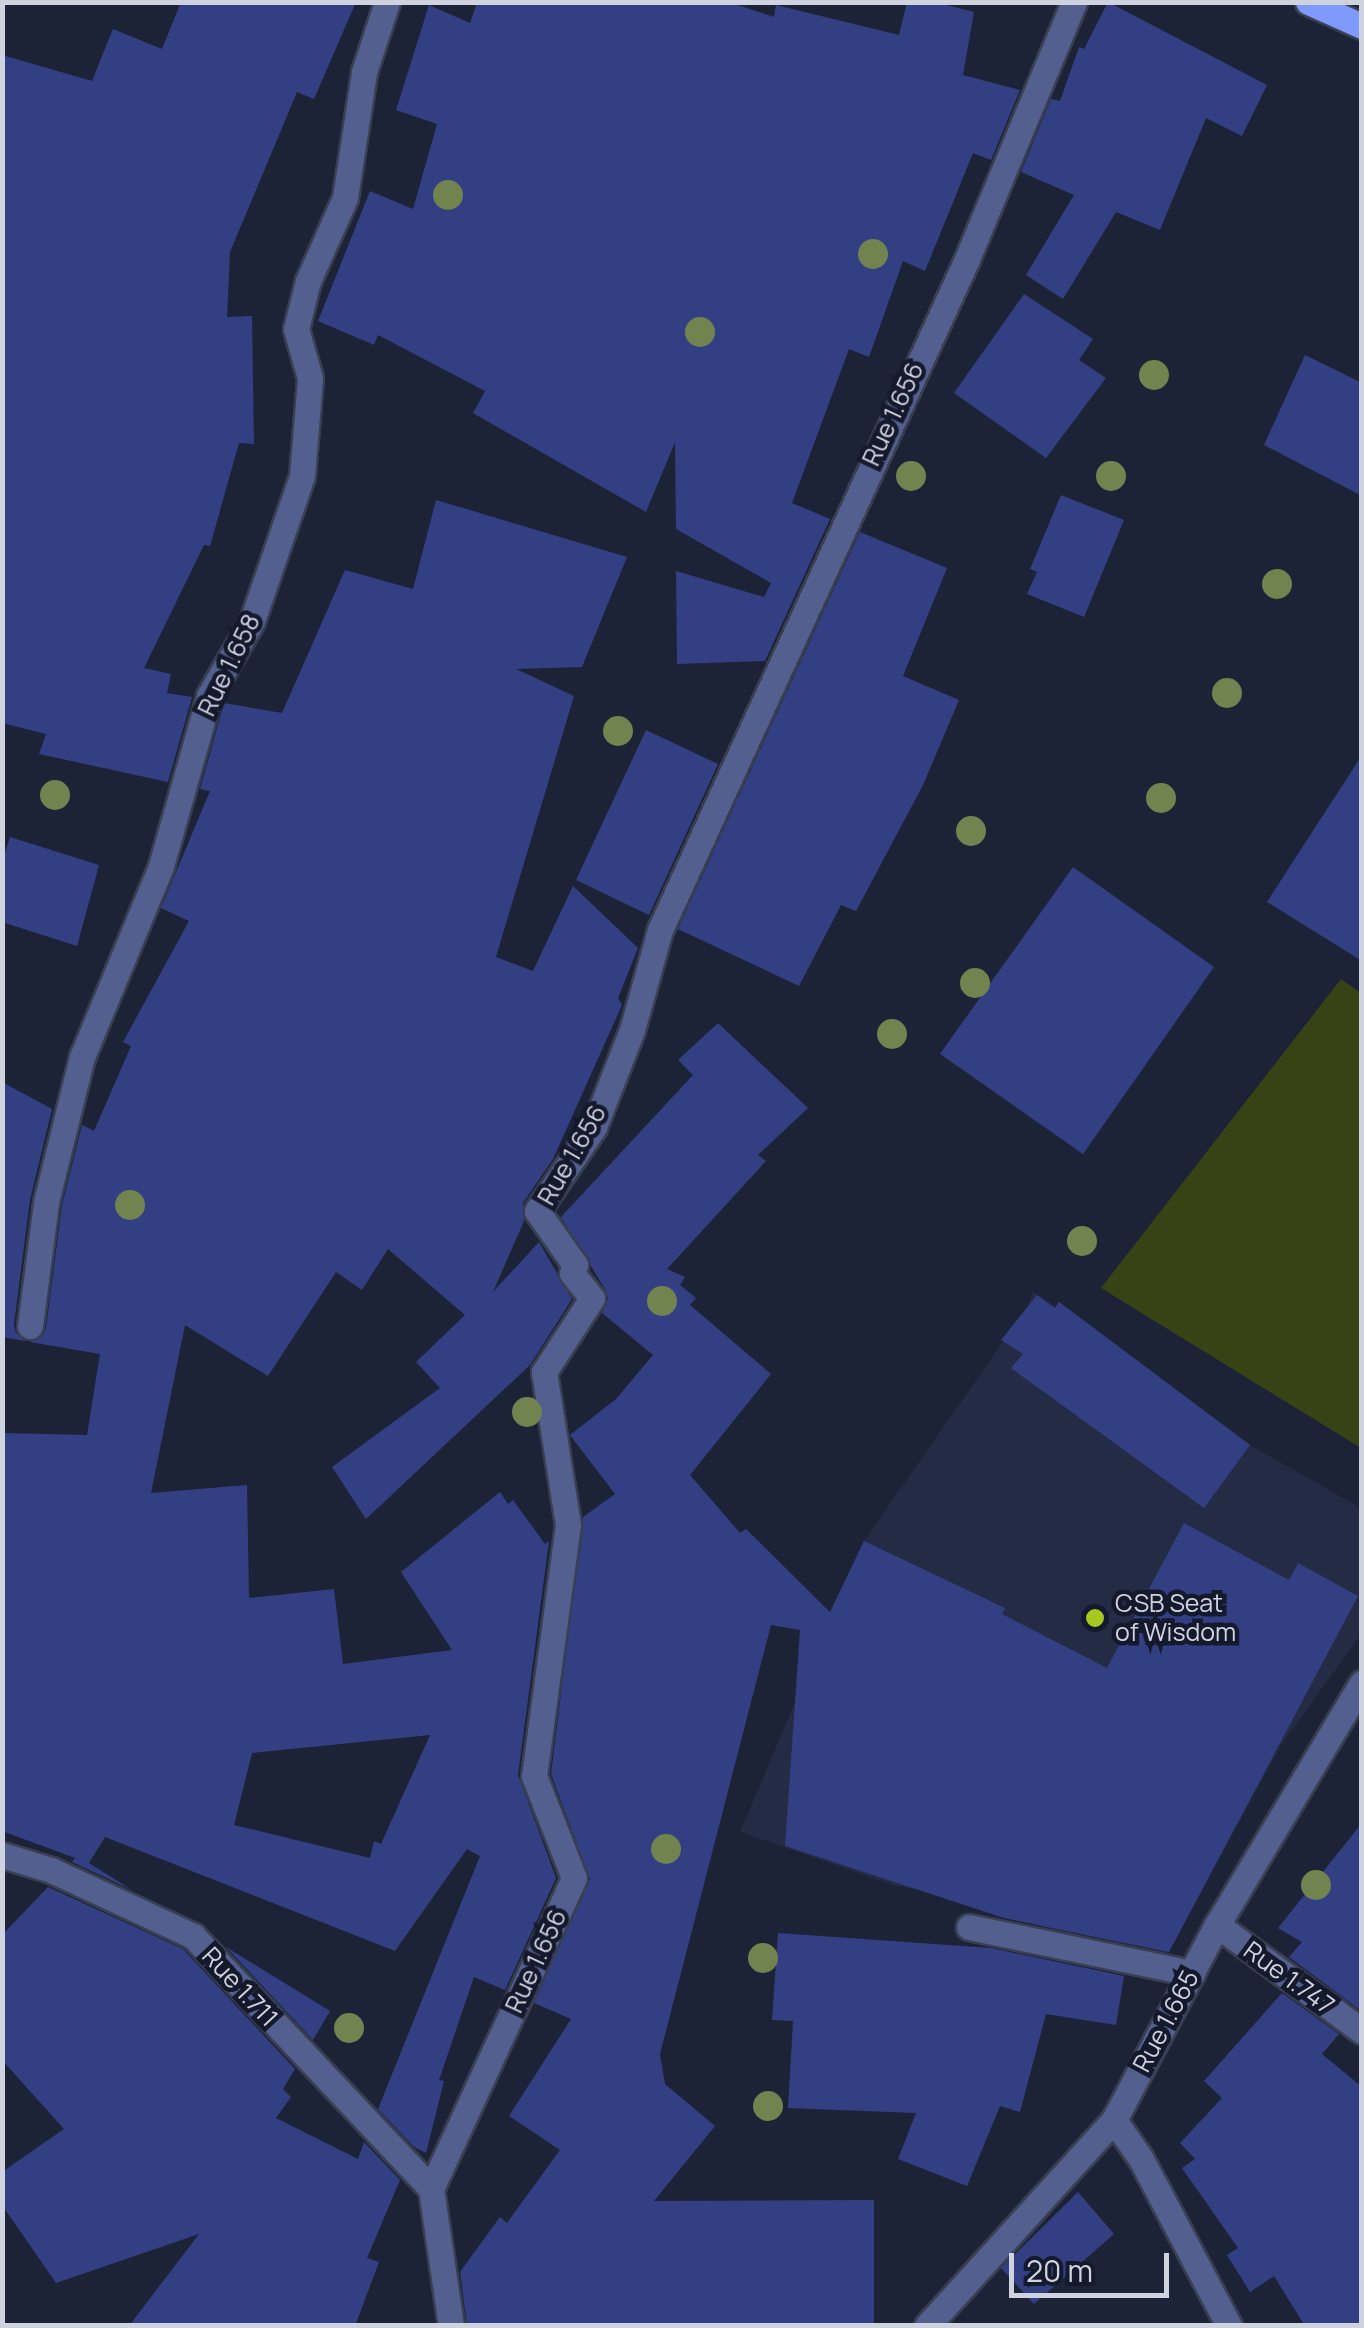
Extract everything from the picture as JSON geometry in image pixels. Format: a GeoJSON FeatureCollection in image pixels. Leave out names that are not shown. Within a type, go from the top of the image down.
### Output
{"type":"FeatureCollection","features":[{"type":"Feature","properties":{"kind":"main road"},"geometry":{"type":"LineString","coordinates":[[1308,2],[1362,26]]}},
{"type":"Feature","properties":{"kind":"street","name":"Rue 1.658"},"geometry":{"type":"LineString","coordinates":[[30,1326],[46,1202],[82,1056],[162,866],[209,696],[252,621],[302,476],[310,378],[296,330],[308,281],[345,198],[364,72],[387,2]]}},
{"type":"Feature","properties":{"kind":"street","name":"Rue 1.656"},"geometry":{"type":"LineString","coordinates":[[430,2189],[574,1878],[534,1776],[568,1525],[544,1372],[592,1298],[572,1272],[575,1265],[538,1211],[594,1126],[632,1030],[660,930],[967,259],[1074,2]]}},
{"type":"Feature","properties":{"kind":"street","name":"Rue 1.665"},"geometry":{"type":"LineString","coordinates":[[928,2326],[1114,2120],[1217,1925],[1362,1684]]}},
{"type":"Feature","properties":{"kind":"street","name":"Rue 1.711"},"geometry":{"type":"LineString","coordinates":[[2,1855],[51,1870],[193,1936],[430,2189]]}},
{"type":"Feature","properties":{"kind":"street","name":"Rue 1.747"},"geometry":{"type":"LineString","coordinates":[[1217,1925],[1362,2031]]}},
{"type":"Feature","properties":{"kind":"street"},"geometry":{"type":"LineString","coordinates":[[969,1927],[1192,1973]]}},
{"type":"Feature","properties":{"kind":"street"},"geometry":{"type":"LineString","coordinates":[[1114,2120],[1141,2158],[1230,2326]]}},
{"type":"Feature","properties":{"kind":"street"},"geometry":{"type":"LineString","coordinates":[[430,2189],[451,2326]]}},
{"type":"Feature","properties":{"kind":"shaded area","name":"CSB Seat of Wisdom"},"geometry":{"type":"Polygon","coordinates":[[[1032,1291],[1055,1307],[1059,1302],[1250,1445],[1361,1508],[1359,1637],[1281,1745],[1161,1966],[940,1893],[896,1886],[740,1832],[864,1541],[1028,1306],[1032,1291]]]}},
{"type":"Feature","properties":{"kind":"green space"},"geometry":{"type":"Polygon","coordinates":[[[1341,979],[1362,994],[1361,1448],[1101,1288],[1341,979]]]}},
{"type":"Feature","properties":{"kind":"building"},"geometry":{"type":"Polygon","coordinates":[[[181,2],[356,2],[314,99],[297,92],[230,252],[227,317],[252,316],[254,444],[239,443],[210,546],[204,545],[144,668],[171,674],[167,693],[192,697],[168,782],[39,754],[46,734],[2,723],[2,55],[92,81],[113,29],[162,49],[181,2]]]}},
{"type":"Feature","properties":{"kind":"building"},"geometry":{"type":"Polygon","coordinates":[[[477,2],[729,2],[774,17],[776,5],[899,35],[907,2],[935,2],[974,12],[963,75],[1020,90],[991,160],[973,153],[925,271],[903,261],[869,357],[849,349],[792,503],[830,519],[765,661],[677,664],[676,571],[764,597],[771,583],[676,529],[675,442],[646,512],[473,413],[485,391],[378,335],[374,345],[318,321],[370,191],[413,209],[437,124],[396,110],[429,5],[470,23],[477,2]]]}},
{"type":"Feature","properties":{"kind":"building"},"geometry":{"type":"Polygon","coordinates":[[[1108,2],[1267,85],[1242,136],[1206,118],[1160,230],[1116,212],[1063,299],[1026,275],[1074,195],[1021,172],[1051,99],[1060,101],[1079,47],[1084,49],[1108,2]]]}},
{"type":"Feature","properties":{"kind":"building"},"geometry":{"type":"Polygon","coordinates":[[[1024,294],[1093,339],[1079,360],[1106,378],[1046,458],[954,393],[1024,294]]]}},
{"type":"Feature","properties":{"kind":"building"},"geometry":{"type":"Polygon","coordinates":[[[1305,355],[1362,383],[1362,496],[1264,445],[1305,355]]]}},
{"type":"Feature","properties":{"kind":"building"},"geometry":{"type":"Polygon","coordinates":[[[1061,495],[1124,520],[1084,617],[1027,594],[1037,572],[1030,569],[1061,495]]]}},
{"type":"Feature","properties":{"kind":"building"},"geometry":{"type":"Polygon","coordinates":[[[436,500],[627,557],[582,667],[516,669],[574,696],[496,957],[533,971],[573,886],[638,948],[618,998],[622,1005],[553,1159],[523,1203],[524,1221],[493,1292],[539,1242],[572,1299],[530,1365],[366,1519],[332,1467],[440,1388],[416,1362],[465,1315],[388,1249],[362,1290],[336,1272],[268,1376],[185,1325],[151,1493],[247,1485],[249,1598],[334,1589],[343,1664],[452,1650],[401,1572],[500,1492],[508,1504],[513,1500],[545,1544],[549,1541],[518,1775],[556,1878],[505,1990],[474,1977],[439,2080],[444,2081],[426,2153],[414,2147],[378,2109],[480,1856],[467,1849],[395,1951],[105,1837],[89,1863],[132,1890],[72,1862],[75,1858],[2,1831],[2,1433],[87,1435],[100,1354],[30,1342],[42,1337],[46,1328],[62,1205],[82,1125],[94,1131],[131,1046],[123,1042],[189,921],[161,908],[210,791],[200,789],[224,703],[282,713],[345,570],[413,589],[436,500]],[[430,1735],[252,1753],[234,1825],[370,1858],[374,1841],[381,1844],[430,1735]]]}},
{"type":"Feature","properties":{"kind":"building"},"geometry":{"type":"Polygon","coordinates":[[[860,532],[947,568],[903,676],[959,700],[923,785],[856,911],[841,905],[799,986],[678,929],[860,532]]]}},
{"type":"Feature","properties":{"kind":"building"},"geometry":{"type":"Polygon","coordinates":[[[646,730],[718,764],[649,915],[576,880],[646,730]]]}},
{"type":"Feature","properties":{"kind":"building"},"geometry":{"type":"Polygon","coordinates":[[[1362,755],[1362,961],[1267,902],[1362,755]]]}},
{"type":"Feature","properties":{"kind":"building"},"geometry":{"type":"Polygon","coordinates":[[[10,837],[99,865],[77,946],[2,922],[2,862],[10,837]]]}},
{"type":"Feature","properties":{"kind":"building"},"geometry":{"type":"Polygon","coordinates":[[[1073,867],[1214,967],[1083,1154],[940,1054],[1073,867]]]}},
{"type":"Feature","properties":{"kind":"building"},"geometry":{"type":"Polygon","coordinates":[[[718,1023],[808,1108],[758,1155],[766,1161],[667,1269],[685,1277],[680,1285],[696,1298],[690,1305],[771,1374],[690,1475],[740,1533],[746,1529],[830,1612],[864,1541],[1005,1608],[1002,1614],[1107,1668],[1184,1523],[1289,1580],[1298,1563],[1358,1596],[1169,1952],[1004,1918],[785,1846],[800,1630],[771,1625],[660,2054],[665,2084],[715,2126],[654,2201],[874,2200],[874,2326],[467,2326],[460,2272],[500,2217],[507,2223],[560,2150],[509,2116],[571,2019],[534,2003],[590,1879],[551,1774],[583,1517],[615,1494],[570,1435],[616,1399],[653,1355],[602,1313],[608,1298],[605,1289],[561,1217],[693,1075],[678,1060],[718,1023]]]}},
{"type":"Feature","properties":{"kind":"building"},"geometry":{"type":"Polygon","coordinates":[[[2,1082],[52,1109],[30,1200],[14,1324],[16,1333],[25,1341],[2,1337],[2,1082]]]}},
{"type":"Feature","properties":{"kind":"building"},"geometry":{"type":"Polygon","coordinates":[[[1037,1295],[1055,1308],[1059,1302],[1250,1445],[1204,1508],[1011,1368],[1023,1354],[1001,1340],[1037,1295]]]}},
{"type":"Feature","properties":{"kind":"building"},"geometry":{"type":"Polygon","coordinates":[[[1362,1823],[1360,2010],[1289,1957],[1302,1942],[1278,1928],[1362,1823]]]}},
{"type":"Feature","properties":{"kind":"building"},"geometry":{"type":"Polygon","coordinates":[[[48,1887],[183,1949],[295,2069],[283,2089],[291,2097],[276,2118],[358,2159],[364,2142],[400,2180],[367,2258],[379,2262],[355,2326],[129,2326],[199,2234],[56,2283],[2,2205],[2,2172],[64,2129],[2,2060],[2,1935],[48,1887]]]}},
{"type":"Feature","properties":{"kind":"building"},"geometry":{"type":"Polygon","coordinates":[[[778,1933],[991,1948],[1124,1976],[1116,2025],[1046,2014],[1020,2112],[1000,2106],[967,2186],[898,2159],[916,2113],[788,2108],[793,2021],[772,2020],[778,1933]]]}},
{"type":"Feature","properties":{"kind":"building"},"geometry":{"type":"Polygon","coordinates":[[[226,1947],[330,2011],[313,2040],[226,1947]]]}},
{"type":"Feature","properties":{"kind":"building"},"geometry":{"type":"Polygon","coordinates":[[[1282,1993],[1339,2034],[1322,2054],[1362,2087],[1362,2326],[1305,2326],[1274,2276],[1250,2292],[1227,2255],[1238,2248],[1182,2168],[1195,2159],[1180,2143],[1222,2098],[1204,2081],[1282,1993]]]}},
{"type":"Feature","properties":{"kind":"building"},"geometry":{"type":"Polygon","coordinates":[[[1078,2192],[1114,2234],[1034,2304],[1001,2268],[1078,2192]]]}},
{"type":"Feature","properties":{"kind":"place","name":"CSB Seat of Wisdom"},"geometry":{"type":"Point","coordinates":[1095,1618]}}]}
